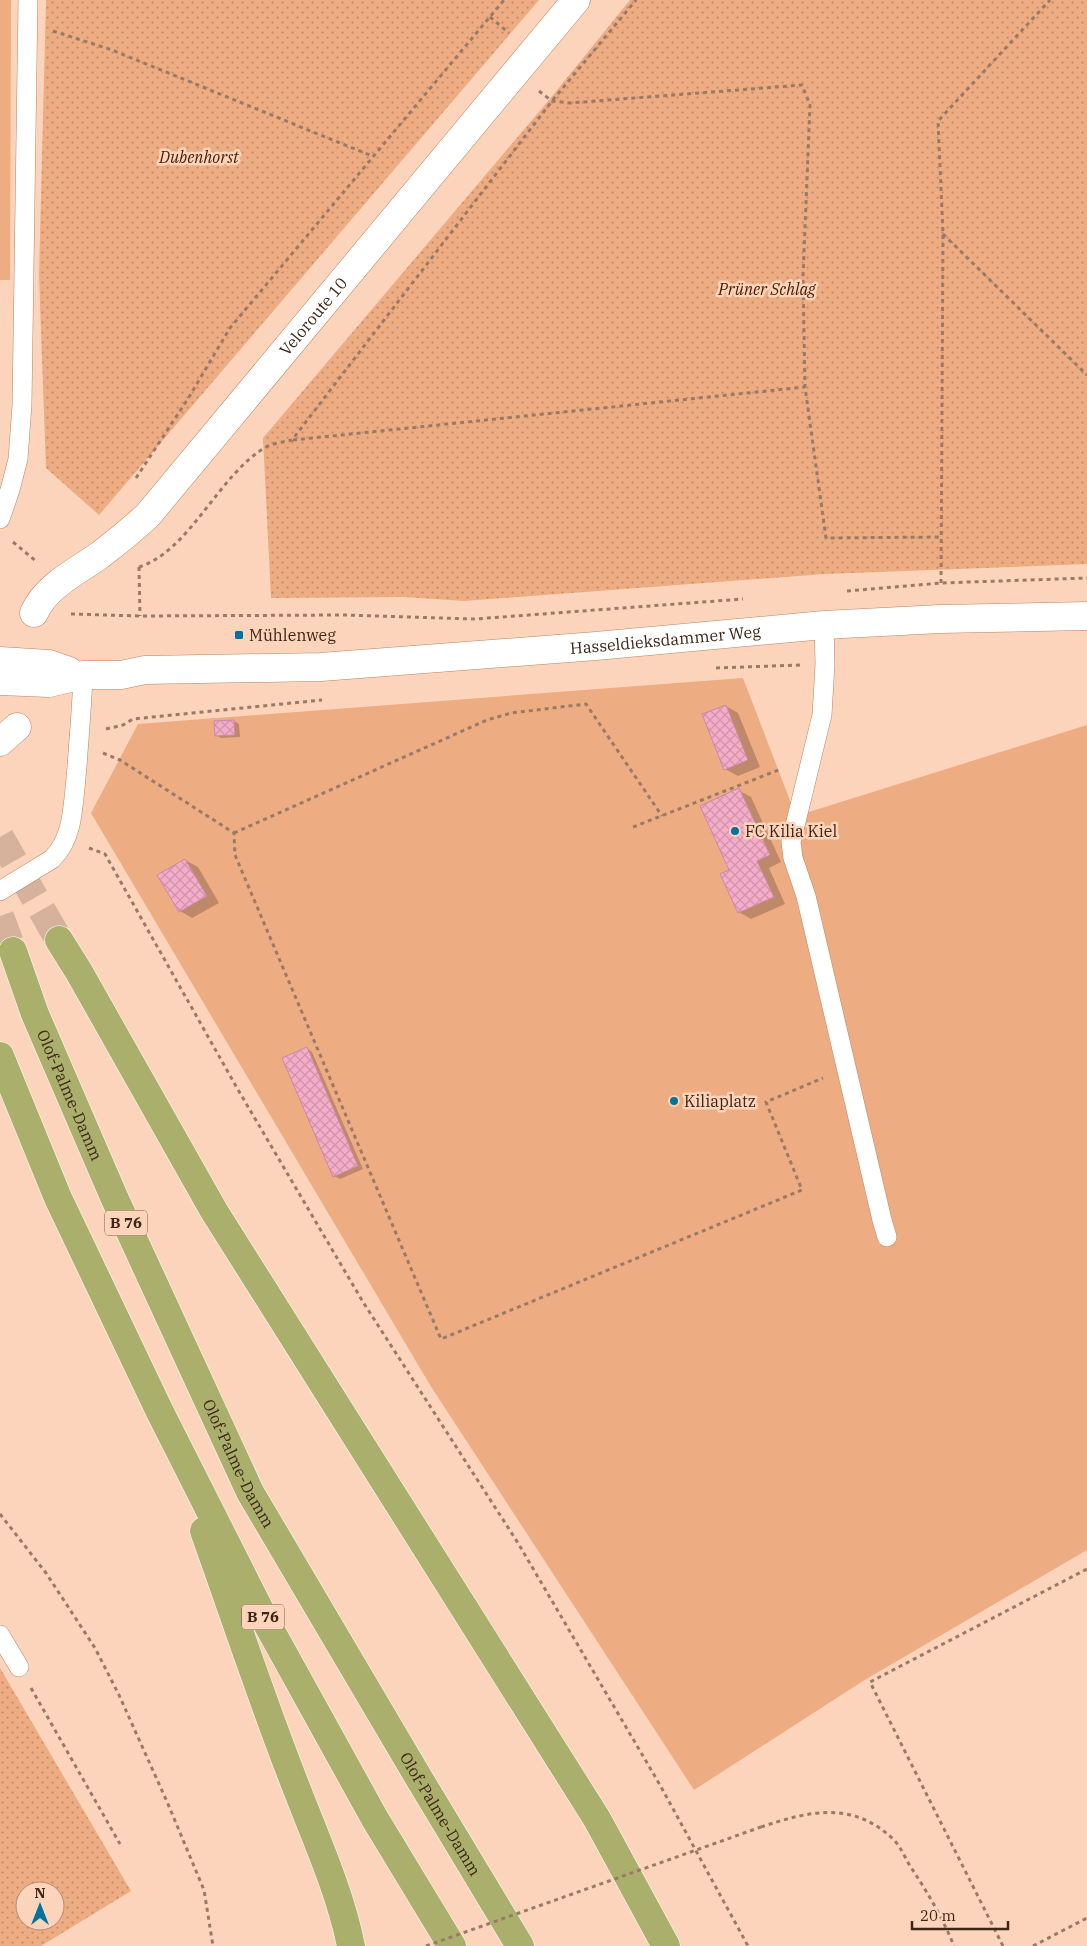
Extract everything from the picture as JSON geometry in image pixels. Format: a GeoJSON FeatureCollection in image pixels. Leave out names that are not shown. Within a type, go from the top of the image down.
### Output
{"type":"FeatureCollection","features":[{"type":"Feature","properties":{"kind":"highway"},"geometry":{"type":"LineString","coordinates":[[59,940],[84,980],[214,1210],[597,1819],[666,1946]]}},
{"type":"Feature","properties":{"kind":"highway","name":"Olof-Palme-Damm"},"geometry":{"type":"LineString","coordinates":[[12,951],[36,1014],[114,1197],[250,1492],[520,1946]]}},
{"type":"Feature","properties":{"kind":"highway","name":"B 76"},"geometry":{"type":"LineString","coordinates":[[0,1056],[58,1198],[159,1410],[265,1620],[375,1819],[452,1946]]}},
{"type":"Feature","properties":{"kind":"highway"},"geometry":{"type":"LineString","coordinates":[[159,1410],[290,1773],[332,1881],[347,1928],[350,1946]]}},
{"type":"Feature","properties":{"kind":"street","name":"Veloroute 10"},"geometry":{"type":"LineString","coordinates":[[34,614],[42,598],[57,584],[121,538],[148,515],[576,0]]}},
{"type":"Feature","properties":{"kind":"street","name":"Hasseldieksdammer Weg"},"geometry":{"type":"LineString","coordinates":[[0,681],[49,683],[83,675],[121,675],[145,670],[321,667],[824,625],[940,619],[1087,616]]}},
{"type":"Feature","properties":{"kind":"street","name":"Hasseldieksdammer Weg"},"geometry":{"type":"LineString","coordinates":[[0,661],[49,664],[83,675]]}},
{"type":"Feature","properties":{"kind":"lane"},"geometry":{"type":"LineString","coordinates":[[0,519],[18,459],[22,405],[28,0]]}},
{"type":"Feature","properties":{"kind":"lane"},"geometry":{"type":"LineString","coordinates":[[824,625],[822,715],[791,842],[793,858],[806,896],[887,1237]]}},
{"type":"Feature","properties":{"kind":"lane"},"geometry":{"type":"LineString","coordinates":[[0,892],[52,859],[59,852],[65,841],[70,825],[73,803],[83,675]]}},
{"type":"Feature","properties":{"kind":"lane"},"geometry":{"type":"LineString","coordinates":[[0,1635],[18,1666]]}},
{"type":"Feature","properties":{"kind":"path"},"geometry":{"type":"LineString","coordinates":[[132,484],[189,397],[230,328],[504,0]]}},
{"type":"Feature","properties":{"kind":"path"},"geometry":{"type":"LineString","coordinates":[[292,440],[552,101],[636,0]]}},
{"type":"Feature","properties":{"kind":"path"},"geometry":{"type":"LineString","coordinates":[[942,583],[943,233],[938,121],[1050,0]]}},
{"type":"Feature","properties":{"kind":"path"},"geometry":{"type":"LineString","coordinates":[[28,26],[68,35],[112,50],[372,156]]}},
{"type":"Feature","properties":{"kind":"path"},"geometry":{"type":"LineString","coordinates":[[515,73],[552,101],[570,103],[802,85],[810,106],[804,277],[805,387],[826,538],[941,537]]}},
{"type":"Feature","properties":{"kind":"path"},"geometry":{"type":"LineString","coordinates":[[943,233],[1087,375]]}},
{"type":"Feature","properties":{"kind":"path"},"geometry":{"type":"LineString","coordinates":[[139,567],[156,560],[172,548],[248,459],[268,446],[292,440],[805,387]]}},
{"type":"Feature","properties":{"kind":"path"},"geometry":{"type":"LineString","coordinates":[[121,538],[135,556],[139,567],[140,616]]}},
{"type":"Feature","properties":{"kind":"path"},"geometry":{"type":"LineString","coordinates":[[12,541],[42,567],[57,584]]}},
{"type":"Feature","properties":{"kind":"path"},"geometry":{"type":"LineString","coordinates":[[843,591],[942,583],[1087,578]]}},
{"type":"Feature","properties":{"kind":"path"},"geometry":{"type":"LineString","coordinates":[[34,614],[140,616],[344,615],[476,619],[744,599]]}},
{"type":"Feature","properties":{"kind":"path"},"geometry":{"type":"LineString","coordinates":[[234,833],[487,720],[511,713],[586,704],[662,816]]}},
{"type":"Feature","properties":{"kind":"path"},"geometry":{"type":"LineString","coordinates":[[78,746],[102,752],[120,760],[234,833]]}},
{"type":"Feature","properties":{"kind":"path"},"geometry":{"type":"LineString","coordinates":[[633,827],[768,774],[812,759]]}},
{"type":"Feature","properties":{"kind":"path"},"geometry":{"type":"LineString","coordinates":[[234,833],[235,855],[441,1339],[802,1190],[766,1102],[847,1068]]}},
{"type":"Feature","properties":{"kind":"path"},"geometry":{"type":"LineString","coordinates":[[65,841],[105,854],[237,1088],[363,1302],[518,1543],[660,1785],[748,1946]]}},
{"type":"Feature","properties":{"kind":"path"},"geometry":{"type":"LineString","coordinates":[[0,1514],[46,1573],[95,1648],[120,1696],[204,1890],[213,1946]]}},
{"type":"Feature","properties":{"kind":"path"},"geometry":{"type":"LineString","coordinates":[[1003,1946],[870,1682],[1087,1569]]}},
{"type":"Feature","properties":{"kind":"path"},"geometry":{"type":"LineString","coordinates":[[18,1666],[120,1844]]}},
{"type":"Feature","properties":{"kind":"path"},"geometry":{"type":"LineString","coordinates":[[426,1946],[762,1827],[802,1814],[830,1812],[848,1814],[871,1823],[894,1840],[923,1884],[954,1946]]}},
{"type":"Feature","properties":{"kind":"path"},"geometry":{"type":"LineString","coordinates":[[1033,1946],[1087,1918]]}},
{"type":"Feature","properties":{"kind":"green space"},"geometry":{"type":"Polygon","coordinates":[[[0,0],[11,0],[10,280],[0,280],[0,0]]]}},
{"type":"Feature","properties":{"kind":"green space","name":"Dubenhorst"},"geometry":{"type":"Polygon","coordinates":[[[46,0],[539,0],[99,515],[46,468],[39,276],[46,0]]]}},
{"type":"Feature","properties":{"kind":"green space","name":"Prüner Schlag"},"geometry":{"type":"Polygon","coordinates":[[[630,0],[1087,0],[1087,564],[825,574],[464,601],[404,597],[271,598],[263,438],[549,100],[630,0]]]}},
{"type":"Feature","properties":{"kind":"green space","name":"Kiliaplatz"},"geometry":{"type":"Polygon","coordinates":[[[743,678],[796,816],[1087,725],[1087,1550],[863,1681],[694,1790],[430,1385],[91,813],[138,724],[743,678]]]}},
{"type":"Feature","properties":{"kind":"green space"},"geometry":{"type":"Polygon","coordinates":[[[0,1668],[131,1891],[41,1946],[0,1946],[0,1668]]]}},
{"type":"Feature","properties":{"kind":"building"},"geometry":{"type":"Polygon","coordinates":[[[726,705],[748,760],[724,770],[702,714],[726,705]]]}},
{"type":"Feature","properties":{"kind":"building"},"geometry":{"type":"Polygon","coordinates":[[[234,720],[235,735],[215,736],[214,721],[234,720]]]}},
{"type":"Feature","properties":{"kind":"building","name":"FC Kilia Kiel"},"geometry":{"type":"Polygon","coordinates":[[[739,788],[770,855],[757,861],[774,897],[738,913],[720,874],[729,870],[700,806],[739,788]]]}},
{"type":"Feature","properties":{"kind":"building"},"geometry":{"type":"Polygon","coordinates":[[[185,859],[207,896],[179,912],[157,875],[185,859]]]}},
{"type":"Feature","properties":{"kind":"building"},"geometry":{"type":"Polygon","coordinates":[[[307,1047],[358,1166],[333,1177],[282,1058],[307,1047]]]}},
{"type":"Feature","properties":{"kind":"tunnel"},"geometry":{"type":"LineString","coordinates":[[0,837],[59,940]]}},
{"type":"Feature","properties":{"kind":"tunnel"},"geometry":{"type":"LineString","coordinates":[[0,916],[13,951]]}},
{"type":"Feature","properties":{"kind":"place","name":"Mühlenweg"},"geometry":{"type":"Point","coordinates":[239,635]}},
{"type":"Feature","properties":{"kind":"place","name":"FC Kilia Kiel"},"geometry":{"type":"Point","coordinates":[735,831]}},
{"type":"Feature","properties":{"kind":"place","name":"Kiliaplatz"},"geometry":{"type":"Point","coordinates":[674,1101]}}]}
